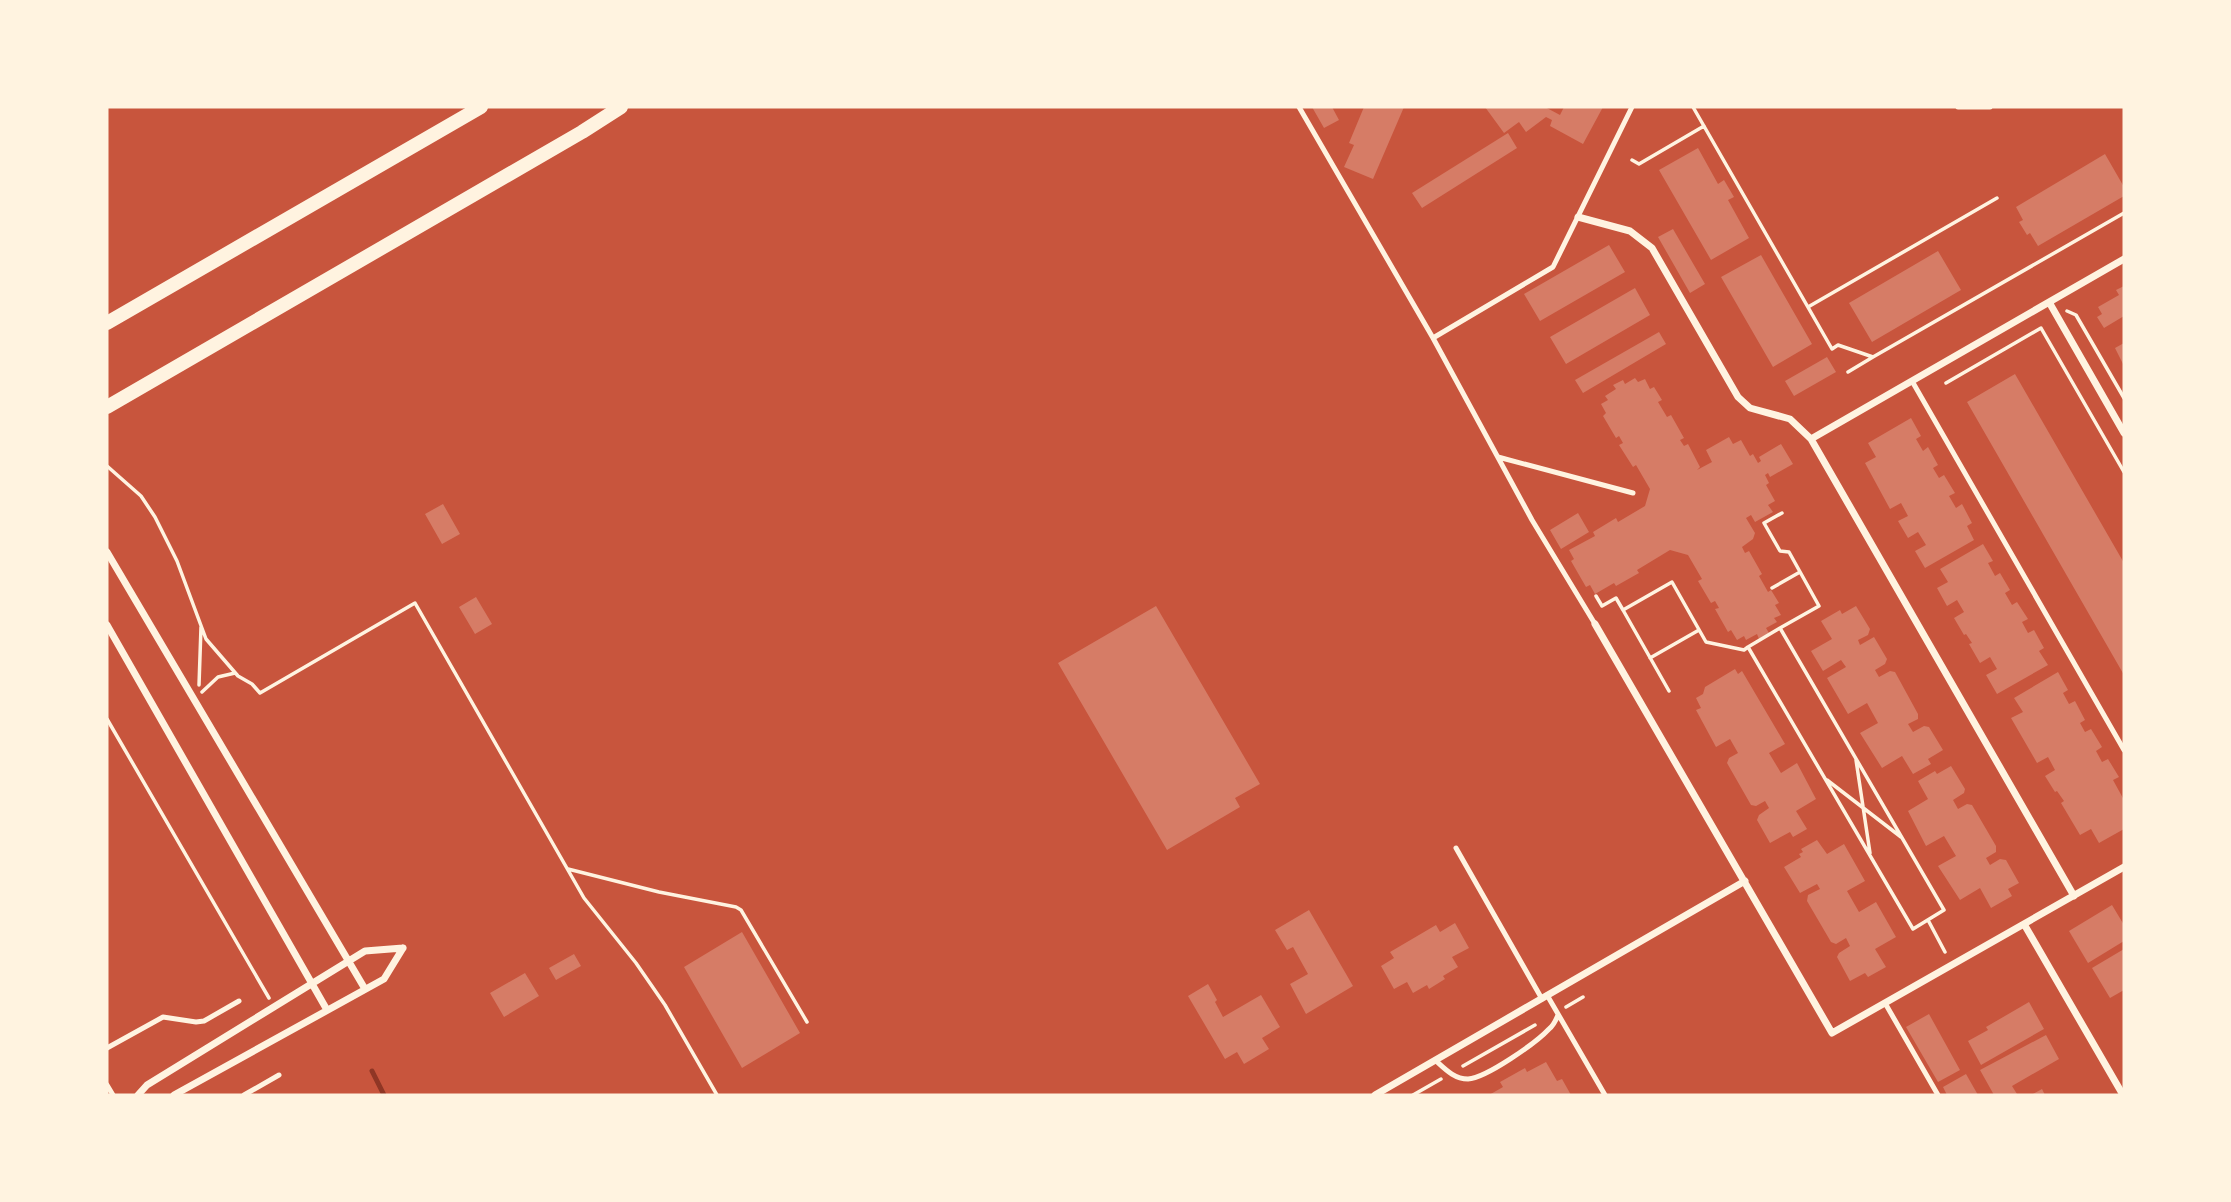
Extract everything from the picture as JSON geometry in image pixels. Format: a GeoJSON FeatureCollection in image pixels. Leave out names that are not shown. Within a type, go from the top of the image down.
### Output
{"type":"FeatureCollection","features":[{"type":"Feature","properties":{"kind":"main road"},"geometry":{"type":"LineString","coordinates":[[107,323],[481,107]]}},
{"type":"Feature","properties":{"kind":"main road"},"geometry":{"type":"LineString","coordinates":[[107,407],[621,107]]}},
{"type":"Feature","properties":{"kind":"street"},"geometry":{"type":"LineString","coordinates":[[1578,217],[1630,231],[1651,248],[1738,397],[1749,408],[1790,419],[1811,439],[2074,896]]}},
{"type":"Feature","properties":{"kind":"street"},"geometry":{"type":"LineString","coordinates":[[1811,439],[2124,258]]}},
{"type":"Feature","properties":{"kind":"street"},"geometry":{"type":"LineString","coordinates":[[2049,302],[2124,433]]}},
{"type":"Feature","properties":{"kind":"street"},"geometry":{"type":"LineString","coordinates":[[107,552],[365,989]]}},
{"type":"Feature","properties":{"kind":"street"},"geometry":{"type":"LineString","coordinates":[[1595,624],[1832,1033],[2124,867]]}},
{"type":"Feature","properties":{"kind":"street"},"geometry":{"type":"LineString","coordinates":[[107,625],[327,1010]]}},
{"type":"Feature","properties":{"kind":"street"},"geometry":{"type":"LineString","coordinates":[[1375,1095],[1745,881]]}},
{"type":"Feature","properties":{"kind":"street"},"geometry":{"type":"LineString","coordinates":[[2024,924],[2123,1095]]}},
{"type":"Feature","properties":{"kind":"street"},"geometry":{"type":"LineString","coordinates":[[138,1095],[147,1085],[365,951],[403,948],[384,979],[174,1095]]}},
{"type":"Feature","properties":{"kind":"lane"},"geometry":{"type":"LineString","coordinates":[[1299,107],[1433,338],[1532,520],[1595,624]]}},
{"type":"Feature","properties":{"kind":"lane"},"geometry":{"type":"LineString","coordinates":[[1433,338],[1553,268],[1632,107]]}},
{"type":"Feature","properties":{"kind":"lane"},"geometry":{"type":"LineString","coordinates":[[1958,107],[1990,107]]}},
{"type":"Feature","properties":{"kind":"lane"},"geometry":{"type":"LineString","coordinates":[[1912,381],[2124,750]]}},
{"type":"Feature","properties":{"kind":"lane"},"geometry":{"type":"LineString","coordinates":[[1498,457],[1633,493]]}},
{"type":"Feature","properties":{"kind":"lane"},"geometry":{"type":"LineString","coordinates":[[1456,848],[1605,1095]]}},
{"type":"Feature","properties":{"kind":"lane"},"geometry":{"type":"LineString","coordinates":[[107,1048],[163,1017],[204,1021],[239,1001]]}},
{"type":"Feature","properties":{"kind":"lane"},"geometry":{"type":"LineString","coordinates":[[1885,1003],[1938,1095]]}},
{"type":"Feature","properties":{"kind":"lane"},"geometry":{"type":"LineString","coordinates":[[1435,1060],[1454,1077],[1470,1079],[1496,1068],[1524,1050],[1550,1028],[1558,1014]]}},
{"type":"Feature","properties":{"kind":"lane"},"geometry":{"type":"LineString","coordinates":[[244,1095],[279,1075]]}},
{"type":"Feature","properties":{"kind":"lane"},"geometry":{"type":"LineString","coordinates":[[107,1085],[113,1095]]}},
{"type":"Feature","properties":{"kind":"path"},"geometry":{"type":"LineString","coordinates":[[1693,107],[1832,348],[1838,345],[1873,357]]}},
{"type":"Feature","properties":{"kind":"path"},"geometry":{"type":"LineString","coordinates":[[1632,160],[1639,164],[1704,126]]}},
{"type":"Feature","properties":{"kind":"path"},"geometry":{"type":"LineString","coordinates":[[1808,307],[1997,198]]}},
{"type":"Feature","properties":{"kind":"path"},"geometry":{"type":"LineString","coordinates":[[1848,372],[2124,213]]}},
{"type":"Feature","properties":{"kind":"path"},"geometry":{"type":"LineString","coordinates":[[2049,302],[2076,315],[2124,398]]}},
{"type":"Feature","properties":{"kind":"path"},"geometry":{"type":"LineString","coordinates":[[1946,383],[2041,328],[2124,472]]}},
{"type":"Feature","properties":{"kind":"path"},"geometry":{"type":"LineString","coordinates":[[108,467],[141,496],[155,517],[177,561],[206,639],[235,673],[260,693],[415,603],[590,906],[636,963],[665,1005],[717,1095]]}},
{"type":"Feature","properties":{"kind":"path"},"geometry":{"type":"LineString","coordinates":[[1623,610],[1672,582],[1706,642],[1744,650],[1819,606],[1789,552],[1780,551],[1764,523],[1782,513]]}},
{"type":"Feature","properties":{"kind":"path"},"geometry":{"type":"LineString","coordinates":[[1772,588],[1800,572]]}},
{"type":"Feature","properties":{"kind":"path"},"geometry":{"type":"LineString","coordinates":[[1596,596],[1602,606],[1616,598],[1669,691]]}},
{"type":"Feature","properties":{"kind":"path"},"geometry":{"type":"LineString","coordinates":[[201,624],[199,687],[206,699]]}},
{"type":"Feature","properties":{"kind":"path"},"geometry":{"type":"LineString","coordinates":[[1748,647],[1913,929],[1944,910],[1780,628]]}},
{"type":"Feature","properties":{"kind":"path"},"geometry":{"type":"LineString","coordinates":[[1650,658],[1699,630]]}},
{"type":"Feature","properties":{"kind":"path"},"geometry":{"type":"LineString","coordinates":[[202,692],[218,677],[235,673]]}},
{"type":"Feature","properties":{"kind":"path"},"geometry":{"type":"LineString","coordinates":[[107,719],[269,998]]}},
{"type":"Feature","properties":{"kind":"path"},"geometry":{"type":"LineString","coordinates":[[1856,758],[1870,856]]}},
{"type":"Feature","properties":{"kind":"path"},"geometry":{"type":"LineString","coordinates":[[1824,777],[1903,839]]}},
{"type":"Feature","properties":{"kind":"path"},"geometry":{"type":"LineString","coordinates":[[568,869],[741,910],[807,1022]]}},
{"type":"Feature","properties":{"kind":"path"},"geometry":{"type":"LineString","coordinates":[[1928,920],[1945,952]]}},
{"type":"Feature","properties":{"kind":"path"},"geometry":{"type":"LineString","coordinates":[[1413,1095],[1558,1014],[1583,997]]}},
{"type":"Feature","properties":{"kind":"building"},"geometry":{"type":"Polygon","coordinates":[[[1312,107],[1332,107],[1339,120],[1324,128],[1312,107]]]}},
{"type":"Feature","properties":{"kind":"building"},"geometry":{"type":"Polygon","coordinates":[[[1364,107],[1404,107],[1373,179],[1344,167],[1354,145],[1349,143],[1364,107]]]}},
{"type":"Feature","properties":{"kind":"building"},"geometry":{"type":"Polygon","coordinates":[[[1485,107],[1545,107],[1560,115],[1564,107],[1603,107],[1583,144],[1550,126],[1552,120],[1546,117],[1526,132],[1519,122],[1504,133],[1485,107]]]}},
{"type":"Feature","properties":{"kind":"building"},"geometry":{"type":"Polygon","coordinates":[[[1508,133],[1517,148],[1422,208],[1412,193],[1508,133]]]}},
{"type":"Feature","properties":{"kind":"building"},"geometry":{"type":"Polygon","coordinates":[[[1698,148],[1718,184],[1724,180],[1734,197],[1728,200],[1749,238],[1711,260],[1659,170],[1698,148]]]}},
{"type":"Feature","properties":{"kind":"building"},"geometry":{"type":"Polygon","coordinates":[[[2105,154],[2124,187],[2124,196],[2038,246],[2019,222],[2023,220],[2016,207],[2105,154]]]}},
{"type":"Feature","properties":{"kind":"building"},"geometry":{"type":"Polygon","coordinates":[[[1673,229],[1705,284],[1690,293],[1658,237],[1673,229]]]}},
{"type":"Feature","properties":{"kind":"building"},"geometry":{"type":"Polygon","coordinates":[[[1609,245],[1625,272],[1540,321],[1524,294],[1609,245]]]}},
{"type":"Feature","properties":{"kind":"building"},"geometry":{"type":"Polygon","coordinates":[[[1938,251],[1961,290],[1872,342],[1849,303],[1938,251]]]}},
{"type":"Feature","properties":{"kind":"building"},"geometry":{"type":"Polygon","coordinates":[[[1761,255],[1812,344],[1773,367],[1721,277],[1761,255]]]}},
{"type":"Feature","properties":{"kind":"building"},"geometry":{"type":"Polygon","coordinates":[[[2124,286],[2124,316],[2104,328],[2097,317],[2102,314],[2098,307],[2119,295],[2116,290],[2124,286]]]}},
{"type":"Feature","properties":{"kind":"building"},"geometry":{"type":"Polygon","coordinates":[[[1635,288],[1650,315],[1566,364],[1550,337],[1635,288]]]}},
{"type":"Feature","properties":{"kind":"building"},"geometry":{"type":"Polygon","coordinates":[[[1659,332],[1666,344],[1583,393],[1575,380],[1659,332]]]}},
{"type":"Feature","properties":{"kind":"building"},"geometry":{"type":"Polygon","coordinates":[[[2124,343],[2124,366],[2115,348],[2124,343]]]}},
{"type":"Feature","properties":{"kind":"building"},"geometry":{"type":"Polygon","coordinates":[[[1827,357],[1836,372],[1794,396],[1785,381],[1827,357]]]}},
{"type":"Feature","properties":{"kind":"building"},"geometry":{"type":"Polygon","coordinates":[[[2015,374],[2124,563],[2124,675],[1967,402],[2015,374]]]}},
{"type":"Feature","properties":{"kind":"building"},"geometry":{"type":"Polygon","coordinates":[[[1635,378],[1638,382],[1645,379],[1650,389],[1654,387],[1662,400],[1658,402],[1667,417],[1671,415],[1684,438],[1680,440],[1684,446],[1688,444],[1700,467],[1697,470],[1712,462],[1706,450],[1729,437],[1733,444],[1741,440],[1750,456],[1753,454],[1758,463],[1761,461],[1759,457],[1781,444],[1793,464],[1770,477],[1768,473],[1765,475],[1769,483],[1766,485],[1775,501],[1768,505],[1773,512],[1755,522],[1751,515],[1746,518],[1755,533],[1753,539],[1742,547],[1745,553],[1749,551],[1762,574],[1759,576],[1768,592],[1771,590],[1779,603],[1775,605],[1781,615],[1774,618],[1777,622],[1766,628],[1769,633],[1759,639],[1757,634],[1746,640],[1744,636],[1737,640],[1731,630],[1728,632],[1715,609],[1719,608],[1715,601],[1711,603],[1698,581],[1702,579],[1688,555],[1670,550],[1637,570],[1639,573],[1595,594],[1590,585],[1586,587],[1571,561],[1574,559],[1569,550],[1595,536],[1593,532],[1616,518],[1618,522],[1645,506],[1650,489],[1636,465],[1633,467],[1619,445],[1623,443],[1619,436],[1616,438],[1603,416],[1606,413],[1601,404],[1608,400],[1605,396],[1616,389],[1613,385],[1623,380],[1625,384],[1635,378]]]}},
{"type":"Feature","properties":{"kind":"building"},"geometry":{"type":"Polygon","coordinates":[[[1911,418],[1921,436],[1916,439],[1923,451],[1928,447],[1938,465],[1933,468],[1939,478],[1944,475],[1955,493],[1949,496],[1956,508],[1962,504],[1972,523],[1967,526],[1974,540],[1925,568],[1915,551],[1926,545],[1918,532],[1908,538],[1898,521],[1908,516],[1901,503],[1890,509],[1865,463],[1876,457],[1868,443],[1911,418]]]}},
{"type":"Feature","properties":{"kind":"building"},"geometry":{"type":"Polygon","coordinates":[[[443,504],[460,534],[442,544],[425,514],[443,504]]]}},
{"type":"Feature","properties":{"kind":"building"},"geometry":{"type":"Polygon","coordinates":[[[1578,513],[1589,532],[1561,549],[1550,530],[1578,513]]]}},
{"type":"Feature","properties":{"kind":"building"},"geometry":{"type":"Polygon","coordinates":[[[1983,544],[1993,561],[1988,563],[1995,576],[2000,573],[2010,590],[2005,593],[2012,605],[2017,602],[2028,619],[2022,622],[2028,633],[2034,630],[2044,648],[2039,651],[2048,665],[1997,694],[1986,675],[1997,669],[1990,657],[1980,663],[1969,644],[1972,643],[1954,618],[1964,612],[1957,600],[1947,606],[1937,588],[1948,582],[1940,569],[1983,544]]]}},
{"type":"Feature","properties":{"kind":"building"},"geometry":{"type":"Polygon","coordinates":[[[476,597],[492,624],[475,634],[459,607],[476,597]]]}},
{"type":"Feature","properties":{"kind":"building"},"geometry":{"type":"Polygon","coordinates":[[[1156,606],[1260,784],[1235,798],[1240,807],[1167,850],[1058,663],[1156,606]]]}},
{"type":"Feature","properties":{"kind":"building"},"geometry":{"type":"Polygon","coordinates":[[[1856,606],[1870,629],[1868,635],[1858,640],[1860,645],[1874,637],[1887,659],[1885,664],[1875,670],[1879,677],[1890,671],[1895,672],[1918,714],[1918,719],[1908,724],[1913,732],[1924,726],[1929,727],[1943,750],[1928,759],[1931,764],[1913,774],[1902,756],[1882,768],[1860,733],[1878,723],[1867,703],[1848,714],[1827,678],[1846,667],[1841,660],[1823,671],[1811,651],[1832,639],[1821,621],[1840,610],[1842,614],[1856,606]]]}},
{"type":"Feature","properties":{"kind":"building"},"geometry":{"type":"Polygon","coordinates":[[[1735,669],[1738,674],[1742,671],[1785,744],[1769,753],[1781,773],[1797,763],[1816,799],[1796,811],[1807,829],[1793,837],[1790,832],[1770,843],[1757,820],[1759,815],[1769,808],[1765,801],[1756,806],[1751,805],[1727,763],[1729,758],[1738,753],[1730,739],[1716,747],[1696,710],[1701,708],[1696,698],[1703,694],[1705,687],[1735,669]]]}},
{"type":"Feature","properties":{"kind":"building"},"geometry":{"type":"Polygon","coordinates":[[[2058,672],[2068,690],[2063,693],[2069,704],[2075,701],[2085,720],[2080,723],[2085,732],[2091,729],[2102,747],[2096,751],[2102,762],[2108,759],[2119,777],[2113,780],[2124,800],[2124,829],[2099,843],[2091,829],[2080,835],[2061,803],[2064,801],[2045,776],[2055,770],[2048,757],[2037,763],[2011,718],[2023,712],[2014,698],[2058,672]]]}},
{"type":"Feature","properties":{"kind":"building"},"geometry":{"type":"Polygon","coordinates":[[[1951,766],[1965,789],[1964,793],[1953,800],[1958,809],[1967,804],[1972,805],[1996,846],[1996,852],[1986,858],[1990,865],[2000,859],[2006,860],[2019,883],[2008,889],[2012,896],[1991,908],[1980,888],[1960,900],[1938,866],[1956,856],[1944,836],[1926,846],[1908,811],[1928,799],[1918,781],[1951,766]]]}},
{"type":"Feature","properties":{"kind":"building"},"geometry":{"type":"Polygon","coordinates":[[[1817,840],[1827,854],[1844,844],[1865,881],[1847,891],[1859,912],[1876,902],[1896,937],[1875,949],[1886,967],[1868,977],[1865,973],[1850,981],[1837,957],[1850,946],[1846,938],[1836,944],[1831,942],[1807,901],[1808,895],[1820,889],[1817,884],[1800,893],[1784,867],[1801,857],[1801,849],[1817,840]]]}},
{"type":"Feature","properties":{"kind":"building"},"geometry":{"type":"Polygon","coordinates":[[[2112,905],[2124,925],[2124,941],[2088,963],[2069,931],[2112,905]]]}},
{"type":"Feature","properties":{"kind":"building"},"geometry":{"type":"Polygon","coordinates":[[[1309,910],[1353,986],[1306,1014],[1290,984],[1308,974],[1293,947],[1287,950],[1275,930],[1309,910]]]}},
{"type":"Feature","properties":{"kind":"building"},"geometry":{"type":"Polygon","coordinates":[[[1455,923],[1469,948],[1452,957],[1458,967],[1429,989],[1427,985],[1413,993],[1407,982],[1394,989],[1381,966],[1394,958],[1390,952],[1436,925],[1440,932],[1455,923]]]}},
{"type":"Feature","properties":{"kind":"building"},"geometry":{"type":"Polygon","coordinates":[[[742,932],[800,1033],[742,1068],[684,967],[742,932]]]}},
{"type":"Feature","properties":{"kind":"building"},"geometry":{"type":"Polygon","coordinates":[[[2124,949],[2124,990],[2110,998],[2092,968],[2124,949]]]}},
{"type":"Feature","properties":{"kind":"building"},"geometry":{"type":"Polygon","coordinates":[[[574,954],[581,966],[556,980],[549,968],[574,954]]]}},
{"type":"Feature","properties":{"kind":"building"},"geometry":{"type":"Polygon","coordinates":[[[525,973],[539,996],[504,1017],[490,993],[525,973]]]}},
{"type":"Feature","properties":{"kind":"building"},"geometry":{"type":"Polygon","coordinates":[[[1208,984],[1223,1017],[1261,995],[1280,1027],[1262,1038],[1269,1049],[1244,1064],[1237,1052],[1225,1059],[1188,996],[1208,984]]]}},
{"type":"Feature","properties":{"kind":"building"},"geometry":{"type":"Polygon","coordinates":[[[2029,1002],[2044,1029],[1981,1065],[1968,1041],[2029,1002]]]}},
{"type":"Feature","properties":{"kind":"building"},"geometry":{"type":"Polygon","coordinates":[[[1929,1014],[1960,1070],[1938,1082],[1906,1027],[1929,1014]]]}},
{"type":"Feature","properties":{"kind":"building"},"geometry":{"type":"Polygon","coordinates":[[[2046,1035],[2059,1059],[2012,1086],[2017,1094],[1994,1095],[1980,1070],[2046,1035]]]}},
{"type":"Feature","properties":{"kind":"building"},"geometry":{"type":"Polygon","coordinates":[[[1546,1062],[1557,1081],[1562,1079],[1571,1095],[1489,1095],[1503,1087],[1500,1082],[1525,1068],[1527,1072],[1546,1062]]]}},
{"type":"Feature","properties":{"kind":"building"},"geometry":{"type":"Polygon","coordinates":[[[1966,1074],[1978,1095],[1947,1095],[1943,1087],[1966,1074]]]}},
{"type":"Feature","properties":{"kind":"building"},"geometry":{"type":"Polygon","coordinates":[[[2042,1089],[2045,1095],[2031,1095],[2042,1089]]]}},
{"type":"Feature","properties":{"kind":"waterway"},"geometry":{"type":"LineString","coordinates":[[372,1071],[384,1095]]}}]}
